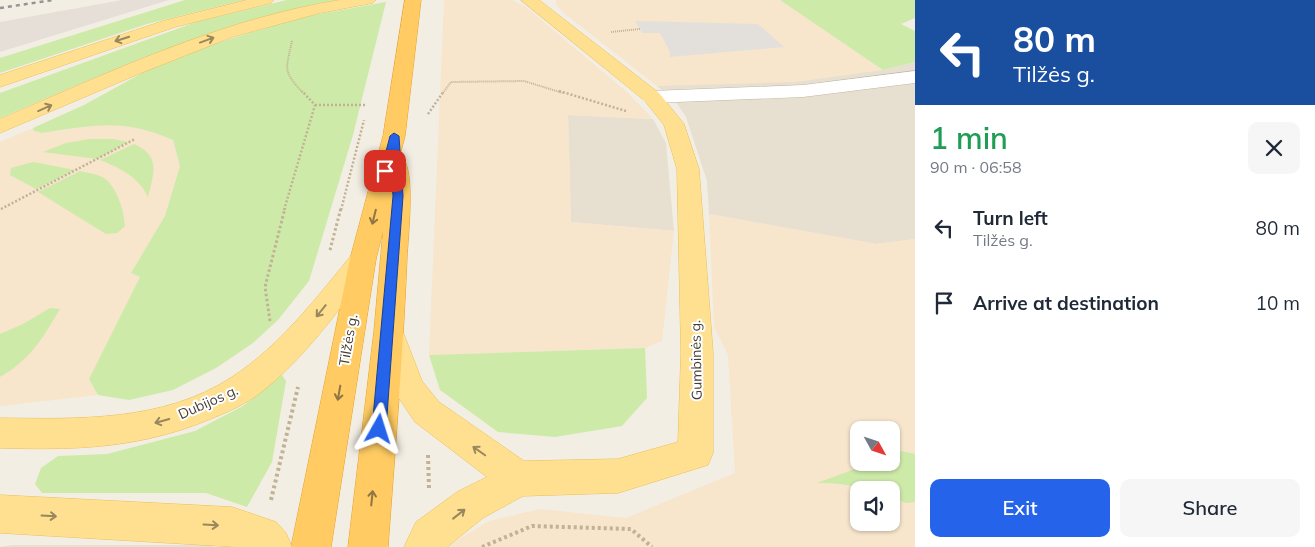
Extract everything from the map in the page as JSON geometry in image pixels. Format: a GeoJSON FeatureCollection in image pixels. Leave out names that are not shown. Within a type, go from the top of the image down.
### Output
{"type":"FeatureCollection","features":[{"type":"Feature","properties":{"kind":"highway","name":"Tilžės g."},"geometry":{"type":"LineString","coordinates":[[311,547],[363,259],[394,136],[414,0]]}},
{"type":"Feature","properties":{"kind":"highway","name":"Tilžės g."},"geometry":{"type":"LineString","coordinates":[[368,547],[389,331],[398,196],[394,136]]}},
{"type":"Feature","properties":{"kind":"main road"},"geometry":{"type":"LineString","coordinates":[[0,81],[160,27],[207,13],[266,0]]}},
{"type":"Feature","properties":{"kind":"main road"},"geometry":{"type":"LineString","coordinates":[[0,127],[161,57],[220,35],[297,13],[368,0]]}},
{"type":"Feature","properties":{"kind":"main road","name":"Gumbinės g."},"geometry":{"type":"LineString","coordinates":[[519,479],[618,476],[696,453],[697,353],[688,168],[674,124],[641,105],[556,20],[529,0]]}},
{"type":"Feature","properties":{"kind":"main road"},"geometry":{"type":"LineString","coordinates":[[551,0],[556,20]]}},
{"type":"Feature","properties":{"kind":"main road","name":"Dubijos g."},"geometry":{"type":"LineString","coordinates":[[4,440],[96,434],[135,429],[182,415],[215,402],[249,383],[287,348],[314,319],[363,259]]}},
{"type":"Feature","properties":{"kind":"main road"},"geometry":{"type":"LineString","coordinates":[[389,331],[408,388],[426,412],[519,479],[470,506],[430,536],[424,547]]}},
{"type":"Feature","properties":{"kind":"main road"},"geometry":{"type":"LineString","coordinates":[[0,514],[232,526],[267,541]]}},
{"type":"Feature","properties":{"kind":"street"},"geometry":{"type":"LineString","coordinates":[[641,105],[803,91],[915,77]]}},
{"type":"Feature","properties":{"kind":"path"},"geometry":{"type":"LineString","coordinates":[[297,13],[287,67],[288,78],[315,105],[367,106]]}},
{"type":"Feature","properties":{"kind":"path"},"geometry":{"type":"LineString","coordinates":[[426,118],[451,82],[524,81],[641,105]]}},
{"type":"Feature","properties":{"kind":"path"},"geometry":{"type":"LineString","coordinates":[[267,541],[299,381],[299,364],[274,333],[268,316],[265,287],[294,171],[315,105]]}},
{"type":"Feature","properties":{"kind":"path"},"geometry":{"type":"LineString","coordinates":[[328,255],[360,136]]}},
{"type":"Feature","properties":{"kind":"path"},"geometry":{"type":"LineString","coordinates":[[1,209],[135,139]]}},
{"type":"Feature","properties":{"kind":"path"},"geometry":{"type":"LineString","coordinates":[[482,547],[532,526],[631,529],[652,547]]}},
{"type":"Feature","properties":{"kind":"shaded area"},"geometry":{"type":"Polygon","coordinates":[[[122,0],[169,0],[0,52],[0,22],[122,0]]]}},
{"type":"Feature","properties":{"kind":"shaded area"},"geometry":{"type":"Polygon","coordinates":[[[444,0],[512,0],[526,7],[628,93],[653,119],[568,115],[571,222],[674,231],[662,341],[645,348],[429,355],[444,0]]]}},
{"type":"Feature","properties":{"kind":"shaded area"},"geometry":{"type":"Polygon","coordinates":[[[556,0],[780,0],[883,70],[796,82],[657,86],[564,13],[556,5],[556,0]]]}},
{"type":"Feature","properties":{"kind":"shaded area"},"geometry":{"type":"Polygon","coordinates":[[[635,21],[758,24],[784,47],[670,57],[670,52],[660,33],[642,33],[635,21]]]}},
{"type":"Feature","properties":{"kind":"shaded area"},"geometry":{"type":"Polygon","coordinates":[[[915,62],[915,239],[876,244],[709,214],[707,181],[686,117],[676,102],[657,86],[883,70],[915,62]]]}},
{"type":"Feature","properties":{"kind":"shaded area"},"geometry":{"type":"Polygon","coordinates":[[[568,115],[653,119],[666,143],[674,231],[571,222],[568,115]]]}},
{"type":"Feature","properties":{"kind":"shaded area"},"geometry":{"type":"Polygon","coordinates":[[[107,123],[149,129],[173,140],[180,166],[165,216],[131,273],[140,277],[89,379],[98,395],[0,406],[0,142],[33,128],[34,131],[42,133],[107,123]]]}},
{"type":"Feature","properties":{"kind":"shaded area"},"geometry":{"type":"Polygon","coordinates":[[[709,214],[876,244],[915,239],[915,547],[446,547],[489,521],[540,509],[626,518],[735,473],[728,355],[714,327],[709,214]]]}},
{"type":"Feature","properties":{"kind":"shaded area"},"geometry":{"type":"Polygon","coordinates":[[[12,545],[211,545],[214,547],[0,547],[12,545]]]}},
{"type":"Feature","properties":{"kind":"green space"},"geometry":{"type":"Polygon","coordinates":[[[185,0],[244,0],[147,24],[0,73],[0,58],[185,0]]]}},
{"type":"Feature","properties":{"kind":"green space"},"geometry":{"type":"Polygon","coordinates":[[[287,0],[340,0],[296,9],[209,34],[167,49],[0,118],[0,93],[196,22],[287,0]]]}},
{"type":"Feature","properties":{"kind":"green space"},"geometry":{"type":"Polygon","coordinates":[[[780,0],[915,0],[915,18],[901,24],[915,31],[915,62],[883,70],[780,0]]]}},
{"type":"Feature","properties":{"kind":"green space"},"geometry":{"type":"Polygon","coordinates":[[[386,2],[353,135],[309,281],[278,320],[253,343],[216,368],[173,390],[129,400],[98,395],[89,379],[140,277],[131,273],[165,216],[180,166],[173,140],[139,128],[108,125],[42,133],[34,131],[33,128],[84,105],[153,67],[197,49],[302,17],[386,2]]]}},
{"type":"Feature","properties":{"kind":"green space"},"geometry":{"type":"Polygon","coordinates":[[[89,139],[114,139],[128,142],[97,159],[43,152],[66,143],[89,139]]]}},
{"type":"Feature","properties":{"kind":"green space"},"geometry":{"type":"Polygon","coordinates":[[[134,144],[143,149],[152,160],[153,173],[148,197],[140,184],[128,174],[100,160],[134,144]]]}},
{"type":"Feature","properties":{"kind":"green space"},"geometry":{"type":"Polygon","coordinates":[[[33,162],[75,170],[36,189],[10,175],[11,168],[33,162]]]}},
{"type":"Feature","properties":{"kind":"green space"},"geometry":{"type":"Polygon","coordinates":[[[80,171],[104,178],[113,187],[123,213],[125,226],[117,233],[106,234],[38,192],[80,171]]]}},
{"type":"Feature","properties":{"kind":"green space"},"geometry":{"type":"Polygon","coordinates":[[[50,308],[60,309],[35,348],[20,363],[0,377],[0,334],[23,324],[50,308]]]}},
{"type":"Feature","properties":{"kind":"green space"},"geometry":{"type":"Polygon","coordinates":[[[645,348],[647,398],[622,426],[555,437],[498,432],[440,390],[429,355],[645,348]]]}},
{"type":"Feature","properties":{"kind":"green space"},"geometry":{"type":"Polygon","coordinates":[[[282,375],[286,381],[272,462],[247,507],[206,493],[42,493],[35,484],[41,468],[58,456],[107,454],[195,431],[243,406],[282,375]]]}},
{"type":"Feature","properties":{"kind":"green space"},"geometry":{"type":"Polygon","coordinates":[[[900,451],[915,454],[915,502],[906,503],[900,501],[900,481],[850,481],[850,486],[817,483],[850,471],[900,471],[900,451]]]}},
{"type":"Feature","properties":{"kind":"railway"},"geometry":{"type":"LineString","coordinates":[[0,8],[53,0]]}},
{"type":"Feature","properties":{"kind":"route"},"geometry":{"type":"LineString","coordinates":[[379,429],[389,331],[398,196],[394,136],[385,171]]}}]}
